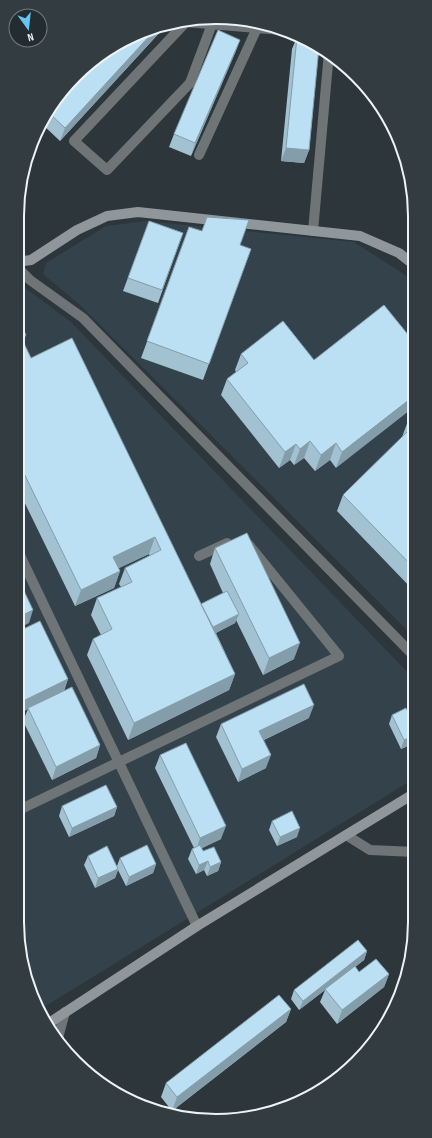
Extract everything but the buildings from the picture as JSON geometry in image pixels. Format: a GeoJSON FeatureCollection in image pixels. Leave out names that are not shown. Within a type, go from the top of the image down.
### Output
{"type":"FeatureCollection","features":[{"type":"Feature","properties":{"kind":"street"},"geometry":{"type":"LineString","coordinates":[[178,28],[74,141],[107,170],[190,83],[212,24],[248,27]]}},
{"type":"Feature","properties":{"kind":"street"},"geometry":{"type":"LineString","coordinates":[[199,155],[257,29]]}},
{"type":"Feature","properties":{"kind":"street"},"geometry":{"type":"LineString","coordinates":[[313,231],[328,60]]}},
{"type":"Feature","properties":{"kind":"street"},"geometry":{"type":"LineString","coordinates":[[24,261],[31,260],[77,230],[107,216],[138,212],[360,236],[399,253],[408,260]]}},
{"type":"Feature","properties":{"kind":"street"},"geometry":{"type":"LineString","coordinates":[[24,274],[30,280],[84,318],[408,650]]}},
{"type":"Feature","properties":{"kind":"street"},"geometry":{"type":"LineString","coordinates":[[24,808],[339,656],[238,538],[199,556]]}},
{"type":"Feature","properties":{"kind":"street"},"geometry":{"type":"LineString","coordinates":[[24,564],[197,926]]}},
{"type":"Feature","properties":{"kind":"street"},"geometry":{"type":"LineString","coordinates":[[52,1021],[197,926],[408,797]]}},
{"type":"Feature","properties":{"kind":"street"},"geometry":{"type":"LineString","coordinates":[[346,835],[370,850],[408,852]]}},
{"type":"Feature","properties":{"kind":"street"},"geometry":{"type":"LineString","coordinates":[[59,1033],[65,1012]]}},
{"type":"Feature","properties":{"kind":"shaded area"},"geometry":{"type":"Polygon","coordinates":[[[146,221],[354,242],[408,277],[408,631],[80,305],[43,274],[46,263],[106,226],[146,221]]]}},
{"type":"Feature","properties":{"kind":"shaded area"},"geometry":{"type":"Polygon","coordinates":[[[24,287],[71,322],[408,673],[408,782],[44,1007],[34,984],[24,935],[24,287]]]}}]}
